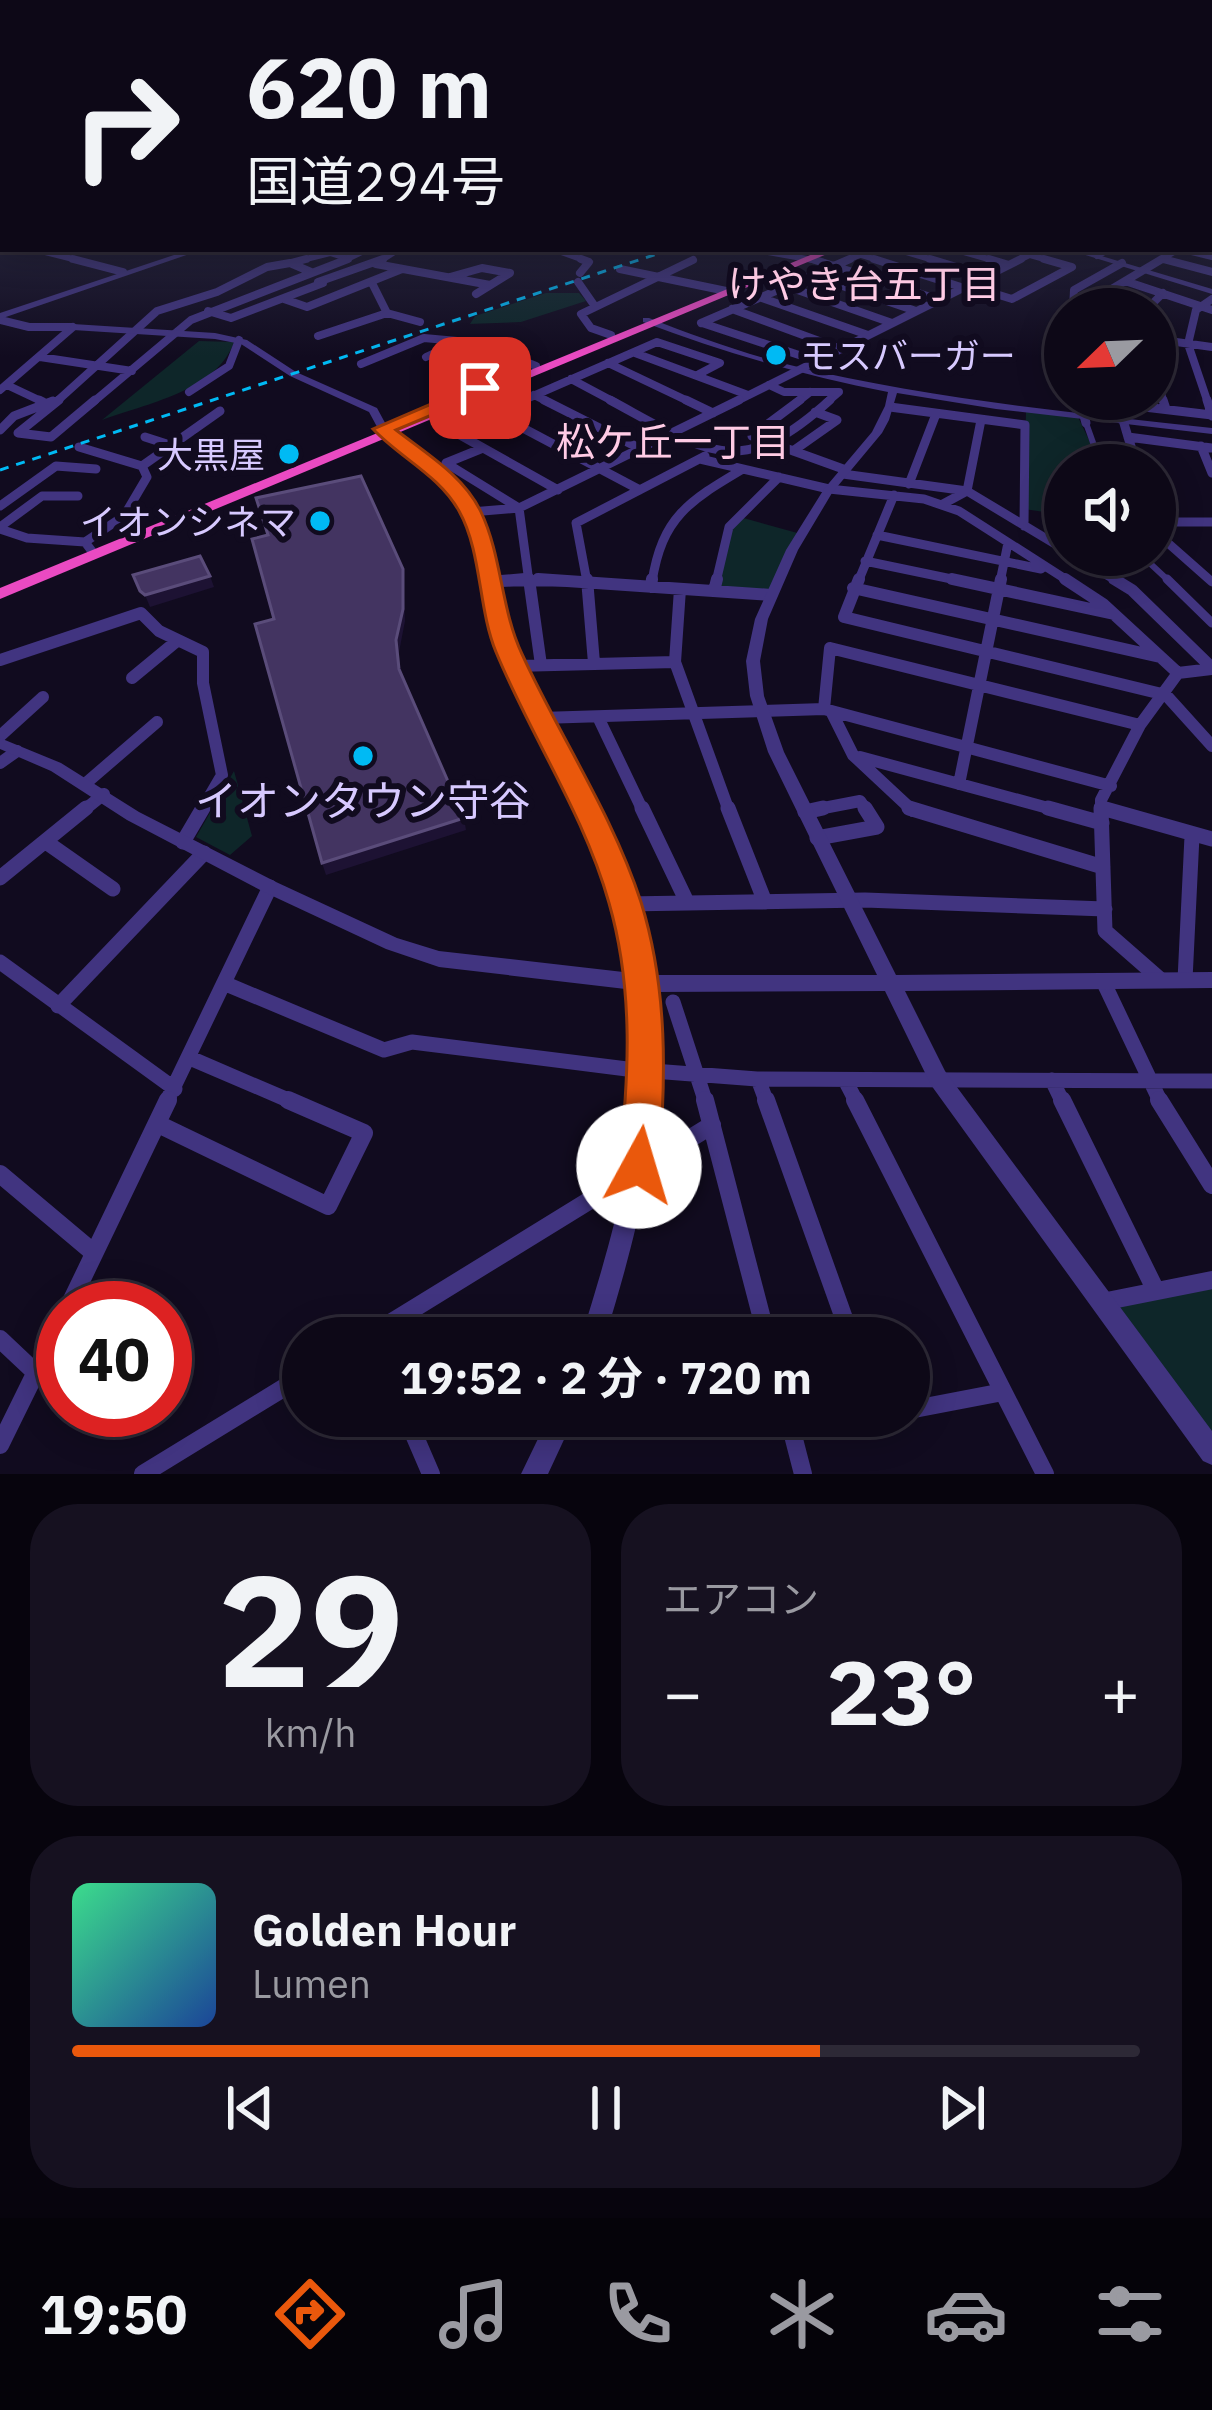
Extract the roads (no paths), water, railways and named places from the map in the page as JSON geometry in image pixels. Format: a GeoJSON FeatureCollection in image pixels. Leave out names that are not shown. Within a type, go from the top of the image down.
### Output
{"type":"FeatureCollection","features":[{"type":"Feature","properties":{"kind":"highway"},"geometry":{"type":"LineString","coordinates":[[727,291],[793,257]]}},
{"type":"Feature","properties":{"kind":"highway"},"geometry":{"type":"LineString","coordinates":[[0,584],[727,291],[793,257]]}},
{"type":"Feature","properties":{"kind":"highway"},"geometry":{"type":"LineString","coordinates":[[475,394],[650,322]]}},
{"type":"Feature","properties":{"kind":"highway"},"geometry":{"type":"LineString","coordinates":[[0,594],[90,548]]}},
{"type":"Feature","properties":{"kind":"street"},"geometry":{"type":"LineString","coordinates":[[46,252],[123,272]]}},
{"type":"Feature","properties":{"kind":"street"},"geometry":{"type":"LineString","coordinates":[[0,318],[190,252]]}},
{"type":"Feature","properties":{"kind":"street"},"geometry":{"type":"LineString","coordinates":[[347,259],[330,253],[261,269],[217,292],[157,311],[18,434],[51,437],[208,311],[347,259],[362,252]]}},
{"type":"Feature","properties":{"kind":"street"},"geometry":{"type":"LineString","coordinates":[[208,311],[231,318],[376,264],[394,252]]}},
{"type":"Feature","properties":{"kind":"street"},"geometry":{"type":"LineString","coordinates":[[561,252],[589,262],[579,277],[594,305]]}},
{"type":"Feature","properties":{"kind":"street"},"geometry":{"type":"LineString","coordinates":[[817,361],[701,322],[867,252]]}},
{"type":"Feature","properties":{"kind":"street"},"geometry":{"type":"LineString","coordinates":[[906,252],[987,277]]}},
{"type":"Feature","properties":{"kind":"street"},"geometry":{"type":"LineString","coordinates":[[964,252],[1009,265]]}},
{"type":"Feature","properties":{"kind":"street"},"geometry":{"type":"LineString","coordinates":[[860,255],[1012,299],[1072,267],[1019,252]]}},
{"type":"Feature","properties":{"kind":"street"},"geometry":{"type":"LineString","coordinates":[[471,512],[519,508],[1036,252]]}},
{"type":"Feature","properties":{"kind":"street"},"geometry":{"type":"LineString","coordinates":[[1106,252],[1122,263],[1212,295],[1207,308]]}},
{"type":"Feature","properties":{"kind":"street"},"geometry":{"type":"LineString","coordinates":[[1113,288],[1174,252]]}},
{"type":"Feature","properties":{"kind":"street"},"geometry":{"type":"LineString","coordinates":[[310,256],[333,264]]}},
{"type":"Feature","properties":{"kind":"street"},"geometry":{"type":"LineString","coordinates":[[793,257],[940,300]]}},
{"type":"Feature","properties":{"kind":"street"},"geometry":{"type":"LineString","coordinates":[[1162,259],[1212,272]]}},
{"type":"Feature","properties":{"kind":"street"},"geometry":{"type":"LineString","coordinates":[[611,335],[580,314],[693,260]]}},
{"type":"Feature","properties":{"kind":"street"},"geometry":{"type":"LineString","coordinates":[[290,263],[311,272]]}},
{"type":"Feature","properties":{"kind":"street"},"geometry":{"type":"LineString","coordinates":[[1078,288],[1122,263]]}},
{"type":"Feature","properties":{"kind":"street"},"geometry":{"type":"LineString","coordinates":[[376,264],[490,285]]}},
{"type":"Feature","properties":{"kind":"street"},"geometry":{"type":"LineString","coordinates":[[321,268],[344,276]]}},
{"type":"Feature","properties":{"kind":"street"},"geometry":{"type":"LineString","coordinates":[[450,278],[482,268],[509,273],[476,294]]}},
{"type":"Feature","properties":{"kind":"street"},"geometry":{"type":"LineString","coordinates":[[284,298],[307,307],[402,269]]}},
{"type":"Feature","properties":{"kind":"street"},"geometry":{"type":"LineString","coordinates":[[620,269],[727,291]]}},
{"type":"Feature","properties":{"kind":"street"},"geometry":{"type":"LineString","coordinates":[[812,275],[916,311]]}},
{"type":"Feature","properties":{"kind":"street"},"geometry":{"type":"LineString","coordinates":[[299,276],[323,284]]}},
{"type":"Feature","properties":{"kind":"street"},"geometry":{"type":"LineString","coordinates":[[1125,281],[1147,288]]}},
{"type":"Feature","properties":{"kind":"street"},"geometry":{"type":"LineString","coordinates":[[372,283],[387,313]]}},
{"type":"Feature","properties":{"kind":"street"},"geometry":{"type":"LineString","coordinates":[[786,286],[892,323]]}},
{"type":"Feature","properties":{"kind":"street"},"geometry":{"type":"LineString","coordinates":[[761,297],[868,335]]}},
{"type":"Feature","properties":{"kind":"street"},"geometry":{"type":"LineString","coordinates":[[1176,297],[1207,308]]}},
{"type":"Feature","properties":{"kind":"street"},"geometry":{"type":"LineString","coordinates":[[1176,410],[1212,415],[1188,344],[1196,310],[1207,308]]}},
{"type":"Feature","properties":{"kind":"street"},"geometry":{"type":"LineString","coordinates":[[732,309],[842,349]]}},
{"type":"Feature","properties":{"kind":"street"},"geometry":{"type":"LineString","coordinates":[[317,336],[387,313],[420,322]]}},
{"type":"Feature","properties":{"kind":"street"},"geometry":{"type":"LineString","coordinates":[[0,318],[29,327],[239,340],[293,374],[368,406],[384,431],[442,476],[471,512],[514,665],[594,824],[626,904],[643,983],[648,1072],[639,1166],[599,1317]]}},
{"type":"Feature","properties":{"kind":"street"},"geometry":{"type":"LineString","coordinates":[[650,322],[936,414],[1025,425],[1024,526]]}},
{"type":"Feature","properties":{"kind":"street"},"geometry":{"type":"LineString","coordinates":[[3,388],[73,327]]}},
{"type":"Feature","properties":{"kind":"street"},"geometry":{"type":"LineString","coordinates":[[362,364],[424,338],[493,348],[536,366]]}},
{"type":"Feature","properties":{"kind":"street"},"geometry":{"type":"LineString","coordinates":[[189,392],[229,365],[239,340]]}},
{"type":"Feature","properties":{"kind":"street"},"geometry":{"type":"LineString","coordinates":[[426,357],[459,341]]}},
{"type":"Feature","properties":{"kind":"street"},"geometry":{"type":"LineString","coordinates":[[558,490],[453,431],[657,342],[720,363],[699,374]]}},
{"type":"Feature","properties":{"kind":"street"},"geometry":{"type":"LineString","coordinates":[[1176,342],[1212,347]]}},
{"type":"Feature","properties":{"kind":"street"},"geometry":{"type":"LineString","coordinates":[[431,370],[493,348]]}},
{"type":"Feature","properties":{"kind":"street"},"geometry":{"type":"LineString","coordinates":[[634,352],[748,395]]}},
{"type":"Feature","properties":{"kind":"street"},"geometry":{"type":"LineString","coordinates":[[40,357],[132,371]]}},
{"type":"Feature","properties":{"kind":"street"},"geometry":{"type":"LineString","coordinates":[[608,364],[713,413]]}},
{"type":"Feature","properties":{"kind":"street"},"geometry":{"type":"LineString","coordinates":[[229,365],[242,368]]}},
{"type":"Feature","properties":{"kind":"street"},"geometry":{"type":"LineString","coordinates":[[443,366],[494,413],[640,490]]}},
{"type":"Feature","properties":{"kind":"street"},"geometry":{"type":"LineString","coordinates":[[216,374],[231,378]]}},
{"type":"Feature","properties":{"kind":"street"},"geometry":{"type":"LineString","coordinates":[[571,379],[716,451],[749,453],[774,444],[839,392],[784,392],[769,385]]}},
{"type":"Feature","properties":{"kind":"street"},"geometry":{"type":"LineString","coordinates":[[3,388],[43,402]]}},
{"type":"Feature","properties":{"kind":"street"},"geometry":{"type":"LineString","coordinates":[[811,391],[752,436],[794,451],[840,478],[894,496],[943,504],[1044,567]]}},
{"type":"Feature","properties":{"kind":"street"},"geometry":{"type":"LineString","coordinates":[[534,395],[640,449]]}},
{"type":"Feature","properties":{"kind":"street"},"geometry":{"type":"LineString","coordinates":[[891,399],[1044,413]]}},
{"type":"Feature","properties":{"kind":"street"},"geometry":{"type":"LineString","coordinates":[[891,399],[878,435],[840,478],[771,595],[752,666],[760,710],[817,838],[938,1078],[1212,1452]]}},
{"type":"Feature","properties":{"kind":"street"},"geometry":{"type":"LineString","coordinates":[[0,430],[14,416],[55,401]]}},
{"type":"Feature","properties":{"kind":"street"},"geometry":{"type":"LineString","coordinates":[[142,466],[220,411]]}},
{"type":"Feature","properties":{"kind":"street"},"geometry":{"type":"LineString","coordinates":[[794,451],[837,420],[815,412]]}},
{"type":"Feature","properties":{"kind":"street"},"geometry":{"type":"LineString","coordinates":[[909,484],[936,414]]}},
{"type":"Feature","properties":{"kind":"street"},"geometry":{"type":"LineString","coordinates":[[967,491],[981,420]]}},
{"type":"Feature","properties":{"kind":"street"},"geometry":{"type":"LineString","coordinates":[[1085,420],[1094,444]]}},
{"type":"Feature","properties":{"kind":"street"},"geometry":{"type":"LineString","coordinates":[[1130,444],[1123,420],[1212,431]]}},
{"type":"Feature","properties":{"kind":"street"},"geometry":{"type":"LineString","coordinates":[[145,437],[173,446],[238,453]]}},
{"type":"Feature","properties":{"kind":"street"},"geometry":{"type":"LineString","coordinates":[[1128,437],[1207,447],[1212,473]]}},
{"type":"Feature","properties":{"kind":"street"},"geometry":{"type":"LineString","coordinates":[[0,528],[27,538],[90,548],[139,501],[147,477],[142,466],[80,447]]}},
{"type":"Feature","properties":{"kind":"street"},"geometry":{"type":"LineString","coordinates":[[484,448],[446,463],[519,508],[541,665]]}},
{"type":"Feature","properties":{"kind":"street"},"geometry":{"type":"LineString","coordinates":[[593,663],[587,583],[576,523],[716,451]]}},
{"type":"Feature","properties":{"kind":"street"},"geometry":{"type":"LineString","coordinates":[[700,459],[779,477],[967,491],[1044,538]]}},
{"type":"Feature","properties":{"kind":"street"},"geometry":{"type":"LineString","coordinates":[[0,506],[56,466],[96,469]]}},
{"type":"Feature","properties":{"kind":"street"},"geometry":{"type":"LineString","coordinates":[[651,587],[656,540],[691,500],[743,469]]}},
{"type":"Feature","properties":{"kind":"street"},"geometry":{"type":"LineString","coordinates":[[714,591],[729,527],[779,477]]}},
{"type":"Feature","properties":{"kind":"street"},"geometry":{"type":"LineString","coordinates":[[943,504],[967,491]]}},
{"type":"Feature","properties":{"kind":"street"},"geometry":{"type":"LineString","coordinates":[[0,528],[42,496],[78,496]]}},
{"type":"Feature","properties":{"kind":"street"},"geometry":{"type":"LineString","coordinates":[[894,496],[844,617],[1166,694],[1212,746]]}},
{"type":"Feature","properties":{"kind":"street"},"geometry":{"type":"LineString","coordinates":[[1176,523],[1212,522]]}},
{"type":"Feature","properties":{"kind":"street"},"geometry":{"type":"LineString","coordinates":[[877,535],[1044,569]]}},
{"type":"Feature","properties":{"kind":"street"},"geometry":{"type":"LineString","coordinates":[[958,784],[1008,543]]}},
{"type":"Feature","properties":{"kind":"street"},"geometry":{"type":"LineString","coordinates":[[1176,550],[1212,582]]}},
{"type":"Feature","properties":{"kind":"street"},"geometry":{"type":"LineString","coordinates":[[865,561],[1114,614]]}},
{"type":"Feature","properties":{"kind":"street"},"geometry":{"type":"LineString","coordinates":[[1057,576],[1114,614],[1178,673]]}},
{"type":"Feature","properties":{"kind":"street"},"geometry":{"type":"LineString","coordinates":[[1108,576],[1132,590],[1212,669]]}},
{"type":"Feature","properties":{"kind":"street"},"geometry":{"type":"LineString","coordinates":[[1163,576],[1212,623]]}},
{"type":"Feature","properties":{"kind":"street"},"geometry":{"type":"LineString","coordinates":[[489,582],[531,579],[771,595]]}},
{"type":"Feature","properties":{"kind":"street"},"geometry":{"type":"LineString","coordinates":[[853,588],[1162,657]]}},
{"type":"Feature","properties":{"kind":"street"},"geometry":{"type":"LineString","coordinates":[[680,589],[675,662],[690,714],[765,902]]}},
{"type":"Feature","properties":{"kind":"street"},"geometry":{"type":"LineString","coordinates":[[0,659],[141,613],[159,631],[202,652],[203,683],[222,775],[183,842]]}},
{"type":"Feature","properties":{"kind":"street"},"geometry":{"type":"LineString","coordinates":[[133,678],[178,640]]}},
{"type":"Feature","properties":{"kind":"street"},"geometry":{"type":"LineString","coordinates":[[1103,866],[912,811],[853,755],[827,710],[830,648],[1140,725]]}},
{"type":"Feature","properties":{"kind":"street"},"geometry":{"type":"LineString","coordinates":[[514,665],[675,662]]}},
{"type":"Feature","properties":{"kind":"street"},"geometry":{"type":"LineString","coordinates":[[1178,673],[1212,669]]}},
{"type":"Feature","properties":{"kind":"street"},"geometry":{"type":"LineString","coordinates":[[1161,980],[1105,931],[1101,815],[1140,725],[1178,673]]}},
{"type":"Feature","properties":{"kind":"street"},"geometry":{"type":"LineString","coordinates":[[0,763],[6,743],[43,697]]}},
{"type":"Feature","properties":{"kind":"street"},"geometry":{"type":"LineString","coordinates":[[541,718],[827,710],[1111,786]]}},
{"type":"Feature","properties":{"kind":"street"},"geometry":{"type":"LineString","coordinates":[[598,717],[687,902]]}},
{"type":"Feature","properties":{"kind":"street"},"geometry":{"type":"LineString","coordinates":[[85,784],[158,722]]}},
{"type":"Feature","properties":{"kind":"street"},"geometry":{"type":"LineString","coordinates":[[6,743],[270,886],[392,944],[439,958],[643,983],[1212,980]]}},
{"type":"Feature","properties":{"kind":"street"},"geometry":{"type":"LineString","coordinates":[[853,755],[958,784],[1212,839]]}},
{"type":"Feature","properties":{"kind":"street"},"geometry":{"type":"LineString","coordinates":[[0,878],[104,794]]}},
{"type":"Feature","properties":{"kind":"street"},"geometry":{"type":"LineString","coordinates":[[805,812],[860,801],[877,827],[817,838]]}},
{"type":"Feature","properties":{"kind":"street"},"geometry":{"type":"LineString","coordinates":[[1185,980],[1192,836]]}},
{"type":"Feature","properties":{"kind":"street"},"geometry":{"type":"LineString","coordinates":[[46,842],[112,889]]}},
{"type":"Feature","properties":{"kind":"street"},"geometry":{"type":"LineString","coordinates":[[58,1006],[204,853]]}},
{"type":"Feature","properties":{"kind":"street"},"geometry":{"type":"LineString","coordinates":[[81,1281],[270,886]]}},
{"type":"Feature","properties":{"kind":"street"},"geometry":{"type":"LineString","coordinates":[[626,904],[847,899],[1105,909]]}},
{"type":"Feature","properties":{"kind":"street"},"geometry":{"type":"LineString","coordinates":[[0,962],[175,1089]]}},
{"type":"Feature","properties":{"kind":"street"},"geometry":{"type":"LineString","coordinates":[[1103,981],[1144,1077],[1212,1185]]}},
{"type":"Feature","properties":{"kind":"street"},"geometry":{"type":"LineString","coordinates":[[226,984],[383,1050],[412,1042],[699,1076],[1212,1081]]}},
{"type":"Feature","properties":{"kind":"street"},"geometry":{"type":"LineString","coordinates":[[673,1002],[699,1076],[762,1317]]}},
{"type":"Feature","properties":{"kind":"street"},"geometry":{"type":"LineString","coordinates":[[158,1124],[328,1206],[364,1133],[190,1058]]}},
{"type":"Feature","properties":{"kind":"street"},"geometry":{"type":"LineString","coordinates":[[758,1078],[843,1317]]}},
{"type":"Feature","properties":{"kind":"street"},"geometry":{"type":"LineString","coordinates":[[844,1080],[1045,1474]]}},
{"type":"Feature","properties":{"kind":"street"},"geometry":{"type":"LineString","coordinates":[[1052,1080],[1156,1292]]}},
{"type":"Feature","properties":{"kind":"street"},"geometry":{"type":"LineString","coordinates":[[401,1317],[712,1125]]}},
{"type":"Feature","properties":{"kind":"street"},"geometry":{"type":"LineString","coordinates":[[0,1174],[94,1253]]}},
{"type":"Feature","properties":{"kind":"street"},"geometry":{"type":"LineString","coordinates":[[1102,1302],[1212,1280]]}},
{"type":"Feature","properties":{"kind":"street"},"geometry":{"type":"LineString","coordinates":[[0,1339],[36,1373],[0,1445]]}},
{"type":"Feature","properties":{"kind":"street"},"geometry":{"type":"LineString","coordinates":[[154,1471],[282,1389]]}},
{"type":"Feature","properties":{"kind":"street"},"geometry":{"type":"LineString","coordinates":[[930,1406],[1003,1392]]}},
{"type":"Feature","properties":{"kind":"street"},"geometry":{"type":"LineString","coordinates":[[415,1437],[431,1474]]}},
{"type":"Feature","properties":{"kind":"street"},"geometry":{"type":"LineString","coordinates":[[534,1474],[552,1437]]}},
{"type":"Feature","properties":{"kind":"street"},"geometry":{"type":"LineString","coordinates":[[793,1437],[803,1474]]}},
{"type":"Feature","properties":{"kind":"railway"},"geometry":{"type":"LineString","coordinates":[[0,470],[663,252]]}},
{"type":"Feature","properties":{"kind":"place","name":"モスバーガー"},"geometry":{"type":"Point","coordinates":[776,355]}},
{"type":"Feature","properties":{"kind":"place","name":"大黒屋"},"geometry":{"type":"Point","coordinates":[289,454]}},
{"type":"Feature","properties":{"kind":"place","name":"イオンシネマ"},"geometry":{"type":"Point","coordinates":[320,521]}},
{"type":"Feature","properties":{"kind":"place","name":"イオンタウン守谷"},"geometry":{"type":"Point","coordinates":[363,756]}},
{"type":"Feature","properties":{"kind":"district","name":"けやき台五丁目"},"geometry":{"type":"Point","coordinates":[864,283]}},
{"type":"Feature","properties":{"kind":"district","name":"松ケ丘一丁目"},"geometry":{"type":"Point","coordinates":[673,441]}}]}
